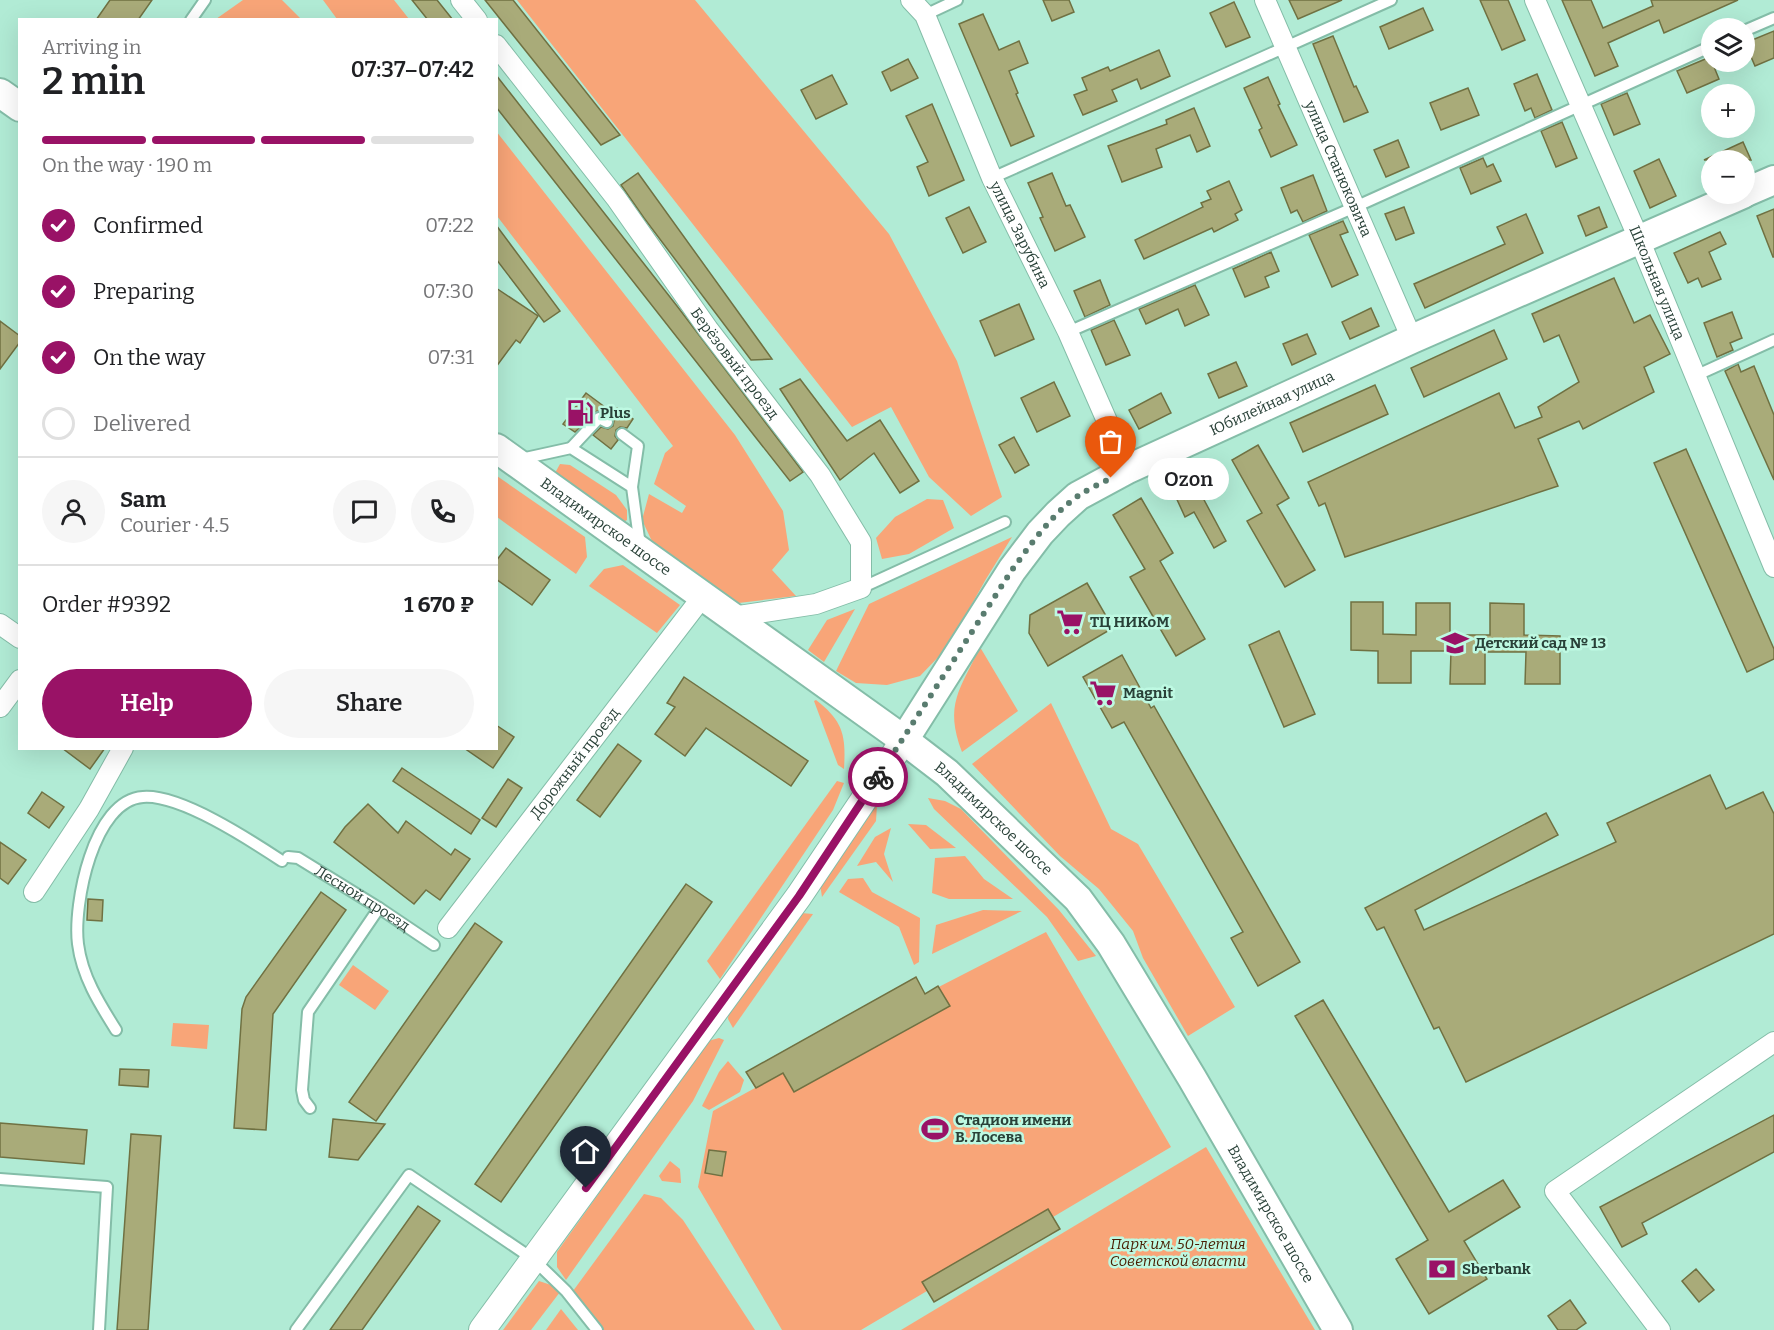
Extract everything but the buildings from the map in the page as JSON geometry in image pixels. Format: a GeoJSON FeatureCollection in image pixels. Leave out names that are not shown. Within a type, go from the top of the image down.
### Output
{"type":"FeatureCollection","features":[{"type":"Feature","properties":{"kind":"main road"},"geometry":{"type":"LineString","coordinates":[[0,93],[18,106]]}},
{"type":"Feature","properties":{"kind":"main road","name":"Юбилейная улица"},"geometry":{"type":"LineString","coordinates":[[1755,188],[1774,180]]}},
{"type":"Feature","properties":{"kind":"main road","name":"Юбилейная улица"},"geometry":{"type":"LineString","coordinates":[[904,740],[1012,570],[1040,533],[1078,496],[1128,469],[1412,339],[1719,204]]}},
{"type":"Feature","properties":{"kind":"main road","name":"Владимирское шоссе"},"geometry":{"type":"LineString","coordinates":[[505,454],[947,773],[1078,899],[1111,944],[1338,1330]]}},
{"type":"Feature","properties":{"kind":"street"},"geometry":{"type":"LineString","coordinates":[[461,0],[475,18]]}},
{"type":"Feature","properties":{"kind":"street","name":"улица Зарубина"},"geometry":{"type":"LineString","coordinates":[[911,0],[925,15],[992,178],[1068,332],[1128,469]]}},
{"type":"Feature","properties":{"kind":"street","name":"улица Станюковича"},"geometry":{"type":"LineString","coordinates":[[1265,0],[1412,339]]}},
{"type":"Feature","properties":{"kind":"street","name":"Школьная улица"},"geometry":{"type":"LineString","coordinates":[[1535,0],[1695,376],[1767,531],[1774,567]]}},
{"type":"Feature","properties":{"kind":"street","name":"Берёзовый проезд"},"geometry":{"type":"LineString","coordinates":[[498,48],[616,198],[708,329],[820,475],[861,542],[861,588]]}},
{"type":"Feature","properties":{"kind":"street"},"geometry":{"type":"LineString","coordinates":[[732,617],[816,604],[861,588]]}},
{"type":"Feature","properties":{"kind":"street","name":"Дорожный проезд"},"geometry":{"type":"LineString","coordinates":[[448,928],[703,596]]}},
{"type":"Feature","properties":{"kind":"street"},"geometry":{"type":"LineString","coordinates":[[0,624],[18,637]]}},
{"type":"Feature","properties":{"kind":"street"},"geometry":{"type":"LineString","coordinates":[[0,707],[18,683]]}},
{"type":"Feature","properties":{"kind":"street"},"geometry":{"type":"LineString","coordinates":[[482,1330],[799,896],[904,740]]}},
{"type":"Feature","properties":{"kind":"street"},"geometry":{"type":"LineString","coordinates":[[34,892],[89,809],[122,750]]}},
{"type":"Feature","properties":{"kind":"street"},"geometry":{"type":"LineString","coordinates":[[1660,1330],[1555,1191],[1774,1042]]}},
{"type":"Feature","properties":{"kind":"lane"},"geometry":{"type":"LineString","coordinates":[[192,18],[205,0]]}},
{"type":"Feature","properties":{"kind":"lane"},"geometry":{"type":"LineString","coordinates":[[925,15],[957,0]]}},
{"type":"Feature","properties":{"kind":"lane"},"geometry":{"type":"LineString","coordinates":[[992,178],[1391,0]]}},
{"type":"Feature","properties":{"kind":"lane"},"geometry":{"type":"LineString","coordinates":[[1755,26],[1774,18]]}},
{"type":"Feature","properties":{"kind":"lane"},"geometry":{"type":"LineString","coordinates":[[1068,332],[1355,207],[1701,51]]}},
{"type":"Feature","properties":{"kind":"lane"},"geometry":{"type":"LineString","coordinates":[[1695,376],[1774,340]]}},
{"type":"Feature","properties":{"kind":"lane"},"geometry":{"type":"LineString","coordinates":[[571,448],[599,418],[606,422]]}},
{"type":"Feature","properties":{"kind":"lane"},"geometry":{"type":"LineString","coordinates":[[622,434],[638,446],[632,487],[641,552]]}},
{"type":"Feature","properties":{"kind":"lane"},"geometry":{"type":"LineString","coordinates":[[505,454],[571,448],[632,487]]}},
{"type":"Feature","properties":{"kind":"lane"},"geometry":{"type":"LineString","coordinates":[[861,588],[1005,522]]}},
{"type":"Feature","properties":{"kind":"lane","name":"Лесной проезд"},"geometry":{"type":"LineString","coordinates":[[116,1030],[90,988],[78,946],[76,919],[86,869],[95,842],[110,816],[128,800],[141,796],[156,797],[182,806],[237,831],[285,859],[298,858],[434,945]]}},
{"type":"Feature","properties":{"kind":"lane"},"geometry":{"type":"LineString","coordinates":[[310,1108],[304,1101],[302,1090],[308,1012],[379,908]]}},
{"type":"Feature","properties":{"kind":"lane"},"geometry":{"type":"LineString","coordinates":[[296,1330],[408,1175],[533,1259],[566,1291],[597,1330]]}},
{"type":"Feature","properties":{"kind":"lane"},"geometry":{"type":"LineString","coordinates":[[0,1179],[107,1187],[99,1330]]}},
{"type":"Feature","properties":{"kind":"green space"},"geometry":{"type":"Polygon","coordinates":[[[243,0],[282,0],[300,18],[217,18],[243,0]]]}},
{"type":"Feature","properties":{"kind":"green space"},"geometry":{"type":"Polygon","coordinates":[[[323,0],[394,0],[408,18],[336,18],[323,0]]]}},
{"type":"Feature","properties":{"kind":"green space"},"geometry":{"type":"Polygon","coordinates":[[[517,0],[695,0],[889,234],[957,361],[1002,497],[971,516],[929,477],[891,407],[852,427],[517,0]]]}},
{"type":"Feature","properties":{"kind":"green space"},"geometry":{"type":"Polygon","coordinates":[[[498,134],[735,435],[783,511],[789,550],[772,570],[796,596],[730,604],[658,554],[642,520],[649,494],[682,513],[686,506],[654,484],[665,453],[673,446],[498,217],[498,134]]]}},
{"type":"Feature","properties":{"kind":"green space"},"geometry":{"type":"Polygon","coordinates":[[[560,464],[570,465],[616,495],[627,510],[627,520],[620,524],[555,473],[560,464]]]}},
{"type":"Feature","properties":{"kind":"green space"},"geometry":{"type":"Polygon","coordinates":[[[498,477],[585,537],[587,557],[576,574],[498,518],[498,477]]]}},
{"type":"Feature","properties":{"kind":"green space"},"geometry":{"type":"Polygon","coordinates":[[[927,499],[943,500],[954,528],[909,554],[882,559],[876,538],[895,517],[927,499]]]}},
{"type":"Feature","properties":{"kind":"green space"},"geometry":{"type":"Polygon","coordinates":[[[1012,537],[947,648],[920,676],[887,685],[856,683],[836,671],[869,604],[1012,537]]]}},
{"type":"Feature","properties":{"kind":"green space"},"geometry":{"type":"Polygon","coordinates":[[[623,565],[680,605],[657,633],[589,586],[604,569],[623,565]]]}},
{"type":"Feature","properties":{"kind":"green space"},"geometry":{"type":"Polygon","coordinates":[[[855,609],[824,662],[808,650],[827,620],[855,609]]]}},
{"type":"Feature","properties":{"kind":"green space"},"geometry":{"type":"Polygon","coordinates":[[[980,647],[1018,711],[962,752],[954,721],[955,709],[961,686],[980,647]]]}},
{"type":"Feature","properties":{"kind":"green space"},"geometry":{"type":"Polygon","coordinates":[[[816,700],[832,715],[841,730],[844,769],[838,765],[814,701],[816,700]]]}},
{"type":"Feature","properties":{"kind":"green space"},"geometry":{"type":"Polygon","coordinates":[[[1051,703],[1111,829],[1138,844],[1235,1007],[1188,1036],[1143,958],[1133,931],[1099,889],[1060,856],[972,764],[1051,703]]]}},
{"type":"Feature","properties":{"kind":"green space"},"geometry":{"type":"Polygon","coordinates":[[[837,781],[844,783],[833,810],[720,979],[707,961],[837,781]]]}},
{"type":"Feature","properties":{"kind":"green space"},"geometry":{"type":"Polygon","coordinates":[[[928,798],[945,801],[961,809],[1059,910],[1096,956],[1078,961],[1047,917],[934,809],[928,798]]]}},
{"type":"Feature","properties":{"kind":"green space"},"geometry":{"type":"Polygon","coordinates":[[[877,805],[876,821],[822,897],[820,884],[861,821],[877,805]]]}},
{"type":"Feature","properties":{"kind":"green space"},"geometry":{"type":"Polygon","coordinates":[[[908,824],[926,825],[956,848],[930,849],[908,824]]]}},
{"type":"Feature","properties":{"kind":"green space"},"geometry":{"type":"Polygon","coordinates":[[[891,828],[884,854],[893,882],[876,862],[857,866],[875,837],[891,828]]]}},
{"type":"Feature","properties":{"kind":"green space"},"geometry":{"type":"Polygon","coordinates":[[[965,856],[984,879],[1013,899],[949,899],[932,893],[935,858],[965,856]]]}},
{"type":"Feature","properties":{"kind":"green space"},"geometry":{"type":"Polygon","coordinates":[[[863,878],[872,892],[920,918],[919,962],[914,965],[899,927],[839,892],[848,879],[863,878]]]}},
{"type":"Feature","properties":{"kind":"green space"},"geometry":{"type":"Polygon","coordinates":[[[983,910],[1022,911],[932,954],[936,925],[983,910]]]}},
{"type":"Feature","properties":{"kind":"green space"},"geometry":{"type":"Polygon","coordinates":[[[801,913],[813,914],[733,1028],[728,1019],[729,1010],[801,913]]]}},
{"type":"Feature","properties":{"kind":"green space","name":"Стадион имени В. Лосева"},"geometry":{"type":"Polygon","coordinates":[[[1046,932],[1171,1147],[1053,1217],[1060,1229],[934,1302],[927,1291],[861,1330],[782,1330],[698,1187],[713,1111],[755,1088],[746,1072],[916,977],[925,994],[1046,932]]]}},
{"type":"Feature","properties":{"kind":"green space"},"geometry":{"type":"Polygon","coordinates":[[[353,965],[389,991],[375,1010],[339,985],[353,965]]]}},
{"type":"Feature","properties":{"kind":"green space"},"geometry":{"type":"Polygon","coordinates":[[[173,1023],[209,1025],[207,1049],[171,1046],[173,1023]]]}},
{"type":"Feature","properties":{"kind":"green space"},"geometry":{"type":"Polygon","coordinates":[[[719,1038],[724,1040],[693,1101],[566,1280],[557,1267],[557,1252],[708,1041],[719,1038]]]}},
{"type":"Feature","properties":{"kind":"green space"},"geometry":{"type":"Polygon","coordinates":[[[728,1061],[744,1080],[740,1092],[709,1110],[702,1106],[719,1072],[728,1061]]]}},
{"type":"Feature","properties":{"kind":"green space","name":"Парк им. 50-летия Советской власти"},"geometry":{"type":"Polygon","coordinates":[[[1206,1147],[1315,1330],[901,1330],[1206,1147]]]}},
{"type":"Feature","properties":{"kind":"green space"},"geometry":{"type":"Polygon","coordinates":[[[670,1161],[680,1169],[681,1183],[662,1181],[659,1176],[670,1161]]]}},
{"type":"Feature","properties":{"kind":"green space"},"geometry":{"type":"Polygon","coordinates":[[[644,1194],[661,1198],[683,1220],[755,1330],[603,1330],[573,1291],[644,1194]]]}},
{"type":"Feature","properties":{"kind":"green space"},"geometry":{"type":"Polygon","coordinates":[[[539,1281],[557,1287],[560,1292],[531,1330],[503,1330],[539,1281]]]}},
{"type":"Feature","properties":{"kind":"green space"},"geometry":{"type":"Polygon","coordinates":[[[561,1309],[578,1330],[546,1330],[561,1309]]]}},
{"type":"Feature","properties":{"kind":"way so far"},"geometry":{"type":"LineString","coordinates":[[878,777],[1012,570],[1040,533],[1078,496],[1111,478]]}},
{"type":"Feature","properties":{"kind":"place","name":"Plus"},"geometry":{"type":"Point","coordinates":[580,413]}},
{"type":"Feature","properties":{"kind":"place","name":"Ozon"},"geometry":{"type":"Point","coordinates":[1111,478]}},
{"type":"Feature","properties":{"kind":"place","name":"ТЦ НИКоМ"},"geometry":{"type":"Point","coordinates":[1070,622]}},
{"type":"Feature","properties":{"kind":"place","name":"Детский сад № 13"},"geometry":{"type":"Point","coordinates":[1455,643]}},
{"type":"Feature","properties":{"kind":"place","name":"Magnit"},"geometry":{"type":"Point","coordinates":[1103,693]}},
{"type":"Feature","properties":{"kind":"place","name":"Стадион имени В. Лосева"},"geometry":{"type":"Point","coordinates":[935,1129]}},
{"type":"Feature","properties":{"kind":"place","name":"Sberbank"},"geometry":{"type":"Point","coordinates":[1442,1269]}},
{"type":"Feature","properties":{"kind":"route"},"geometry":{"type":"LineString","coordinates":[[586,1188],[799,896],[878,777]]}}]}
